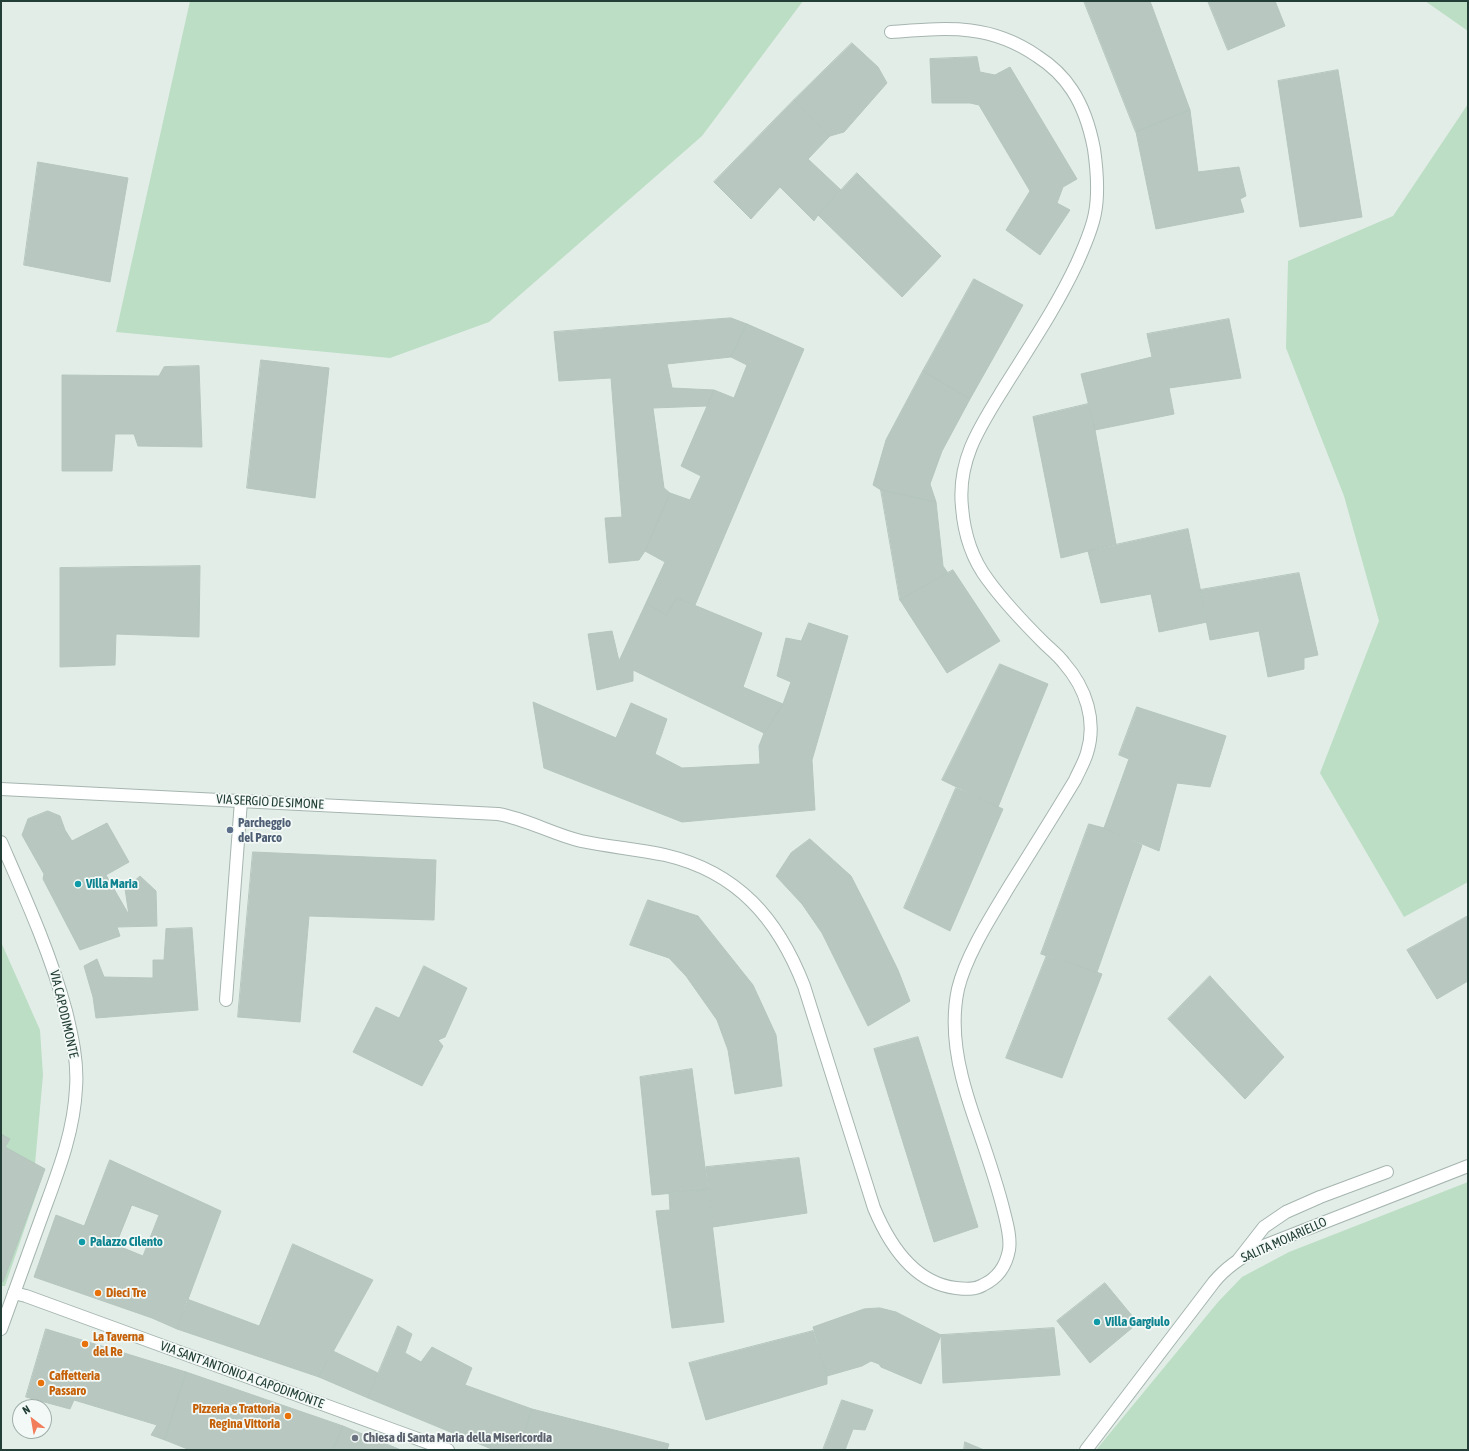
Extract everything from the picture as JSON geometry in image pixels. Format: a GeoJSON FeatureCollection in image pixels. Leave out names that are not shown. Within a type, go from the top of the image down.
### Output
{"type":"FeatureCollection","features":[{"type":"Feature","properties":{"kind":"street","name":"VIA SERGIO DE SIMONE"},"geometry":{"type":"LineString","coordinates":[[1,789],[485,813],[509,816],[554,833],[582,841],[635,849],[666,856],[691,863],[711,872],[730,883],[751,900],[769,920],[794,962],[804,986],[874,1208],[883,1230],[904,1260],[927,1278],[945,1287],[965,1289],[979,1288],[991,1282],[1000,1274],[1006,1261],[1009,1249],[1009,1238],[999,1192],[962,1078],[955,1034],[956,1000],[961,977],[985,926],[1075,780],[1086,756],[1091,730],[1090,711],[1078,680],[1063,661],[1044,643],[987,580],[977,563],[970,546],[965,527],[962,508],[961,484],[966,458],[976,433],[1058,301],[1087,239],[1095,214],[1097,190],[1096,164],[1088,124],[1077,97],[1058,72],[1048,63],[1024,47],[996,35],[969,30],[934,29],[892,32]]}},
{"type":"Feature","properties":{"kind":"street"},"geometry":{"type":"LineString","coordinates":[[226,1000],[241,801]]}},
{"type":"Feature","properties":{"kind":"street","name":"VIA CAPODIMONTE"},"geometry":{"type":"LineString","coordinates":[[1,842],[39,928],[55,972],[70,1025],[76,1062],[76,1087],[72,1124],[67,1143],[59,1170],[1,1329]]}},
{"type":"Feature","properties":{"kind":"street","name":"SALITA MOIARIELLO"},"geometry":{"type":"LineString","coordinates":[[1086,1450],[1214,1282],[1226,1269],[1238,1260],[1261,1247],[1468,1166]]}},
{"type":"Feature","properties":{"kind":"street"},"geometry":{"type":"LineString","coordinates":[[1238,1260],[1264,1227],[1286,1212],[1320,1197],[1387,1172]]}},
{"type":"Feature","properties":{"kind":"street","name":"VIA SANT'ANTONIO A CAPODIMONTE"},"geometry":{"type":"LineString","coordinates":[[14,1293],[26,1296],[448,1450]]}},
{"type":"Feature","properties":{"kind":"green space"},"geometry":{"type":"Polygon","coordinates":[[[190,1],[803,1],[702,136],[489,322],[390,358],[116,332],[190,1]]]}},
{"type":"Feature","properties":{"kind":"green space"},"geometry":{"type":"Polygon","coordinates":[[[1425,1],[1468,1],[1468,31],[1425,1]]]}},
{"type":"Feature","properties":{"kind":"green space"},"geometry":{"type":"Polygon","coordinates":[[[1468,104],[1468,882],[1404,917],[1320,773],[1379,621],[1344,496],[1286,348],[1288,261],[1393,216],[1468,104]]]}},
{"type":"Feature","properties":{"kind":"green space"},"geometry":{"type":"Polygon","coordinates":[[[1,942],[40,1030],[43,1075],[35,1164],[45,1169],[5,1286],[1,1286],[1,942]]]}},
{"type":"Feature","properties":{"kind":"green space"},"geometry":{"type":"Polygon","coordinates":[[[1468,1182],[1468,1450],[1096,1450],[1218,1302],[1242,1277],[1289,1252],[1468,1182]]]}},
{"type":"Feature","properties":{"kind":"building"},"geometry":{"type":"Polygon","coordinates":[[[1084,1],[1150,1],[1190,110],[1136,132],[1084,1]]]}},
{"type":"Feature","properties":{"kind":"building"},"geometry":{"type":"Polygon","coordinates":[[[1208,1],[1275,1],[1285,26],[1228,50],[1208,1]]]}},
{"type":"Feature","properties":{"kind":"building"},"geometry":{"type":"Polygon","coordinates":[[[852,43],[878,67],[887,83],[844,132],[830,136],[794,100],[852,43]]]}},
{"type":"Feature","properties":{"kind":"building"},"geometry":{"type":"Polygon","coordinates":[[[977,57],[980,72],[995,75],[1010,67],[1077,179],[1063,187],[1057,203],[1070,210],[1040,255],[1006,230],[1030,191],[979,105],[970,103],[932,103],[930,59],[977,57]]]}},
{"type":"Feature","properties":{"kind":"building"},"geometry":{"type":"Polygon","coordinates":[[[1338,70],[1362,217],[1300,227],[1278,81],[1338,70]]]}},
{"type":"Feature","properties":{"kind":"building"},"geometry":{"type":"Polygon","coordinates":[[[794,100],[830,136],[808,159],[841,190],[814,221],[780,187],[751,219],[714,182],[794,100]]]}},
{"type":"Feature","properties":{"kind":"building"},"geometry":{"type":"Polygon","coordinates":[[[1190,110],[1198,172],[1239,167],[1246,196],[1240,199],[1244,212],[1156,229],[1136,132],[1190,110]]]}},
{"type":"Feature","properties":{"kind":"building"},"geometry":{"type":"Polygon","coordinates":[[[38,162],[128,178],[110,282],[24,265],[38,162]]]}},
{"type":"Feature","properties":{"kind":"building"},"geometry":{"type":"Polygon","coordinates":[[[857,173],[941,256],[902,297],[818,215],[857,173]]]}},
{"type":"Feature","properties":{"kind":"building"},"geometry":{"type":"Polygon","coordinates":[[[974,279],[1023,305],[970,399],[923,371],[974,279]]]}},
{"type":"Feature","properties":{"kind":"building"},"geometry":{"type":"Polygon","coordinates":[[[731,318],[747,324],[731,357],[667,364],[672,388],[714,390],[707,406],[653,408],[664,488],[670,493],[645,551],[639,560],[609,563],[605,518],[622,517],[611,378],[559,381],[554,332],[731,318]]]}},
{"type":"Feature","properties":{"kind":"building"},"geometry":{"type":"Polygon","coordinates":[[[1229,319],[1241,378],[1169,388],[1174,414],[1095,430],[1081,374],[1152,357],[1147,334],[1229,319]]]}},
{"type":"Feature","properties":{"kind":"building"},"geometry":{"type":"Polygon","coordinates":[[[747,324],[804,349],[695,605],[677,598],[666,615],[646,603],[665,562],[645,551],[670,493],[690,500],[701,476],[681,466],[714,390],[734,398],[747,365],[731,357],[747,324]]]}},
{"type":"Feature","properties":{"kind":"building"},"geometry":{"type":"Polygon","coordinates":[[[261,360],[329,368],[315,498],[247,488],[261,360]]]}},
{"type":"Feature","properties":{"kind":"building"},"geometry":{"type":"Polygon","coordinates":[[[199,366],[202,447],[138,446],[134,434],[115,434],[112,471],[62,471],[62,375],[159,376],[164,367],[199,366]]]}},
{"type":"Feature","properties":{"kind":"building"},"geometry":{"type":"Polygon","coordinates":[[[923,371],[970,399],[942,451],[930,484],[936,502],[881,490],[873,485],[886,440],[923,371]]]}},
{"type":"Feature","properties":{"kind":"building"},"geometry":{"type":"Polygon","coordinates":[[[1088,404],[1095,430],[1116,544],[1061,558],[1033,417],[1088,404]]]}},
{"type":"Feature","properties":{"kind":"building"},"geometry":{"type":"Polygon","coordinates":[[[881,490],[936,502],[943,566],[948,573],[900,600],[881,490]]]}},
{"type":"Feature","properties":{"kind":"building"},"geometry":{"type":"Polygon","coordinates":[[[1188,529],[1207,622],[1159,632],[1151,594],[1101,603],[1088,551],[1188,529]]]}},
{"type":"Feature","properties":{"kind":"building"},"geometry":{"type":"Polygon","coordinates":[[[200,566],[199,637],[116,634],[115,665],[60,667],[60,568],[200,566]]]}},
{"type":"Feature","properties":{"kind":"building"},"geometry":{"type":"Polygon","coordinates":[[[953,570],[1000,641],[947,673],[900,600],[953,570]]]}},
{"type":"Feature","properties":{"kind":"building"},"geometry":{"type":"Polygon","coordinates":[[[1299,573],[1318,655],[1304,658],[1304,669],[1268,677],[1259,631],[1210,640],[1200,590],[1299,573]]]}},
{"type":"Feature","properties":{"kind":"building"},"geometry":{"type":"Polygon","coordinates":[[[677,598],[762,633],[743,687],[783,704],[764,733],[633,670],[633,681],[597,690],[588,634],[612,631],[619,661],[646,603],[666,615],[677,598]]]}},
{"type":"Feature","properties":{"kind":"building"},"geometry":{"type":"Polygon","coordinates":[[[809,623],[848,636],[812,760],[815,810],[682,822],[544,768],[533,702],[616,738],[631,703],[667,719],[655,754],[682,768],[760,764],[759,746],[764,733],[783,704],[791,682],[777,676],[786,638],[801,641],[809,623]]]}},
{"type":"Feature","properties":{"kind":"building"},"geometry":{"type":"Polygon","coordinates":[[[1000,664],[1048,684],[998,807],[942,780],[1000,664]]]}},
{"type":"Feature","properties":{"kind":"building"},"geometry":{"type":"Polygon","coordinates":[[[1137,707],[1226,736],[1210,787],[1177,783],[1159,851],[1104,828],[1129,759],[1119,755],[1137,707]]]}},
{"type":"Feature","properties":{"kind":"building"},"geometry":{"type":"Polygon","coordinates":[[[956,788],[1003,809],[950,931],[904,908],[956,788]]]}},
{"type":"Feature","properties":{"kind":"building","name":"Villa Maria"},"geometry":{"type":"Polygon","coordinates":[[[48,811],[60,816],[65,830],[72,841],[107,823],[129,862],[106,875],[129,915],[125,889],[140,876],[156,891],[157,926],[117,927],[120,936],[80,950],[43,879],[44,874],[22,835],[28,819],[48,811]]]}},
{"type":"Feature","properties":{"kind":"building"},"geometry":{"type":"Polygon","coordinates":[[[1089,824],[1104,828],[1142,845],[1097,972],[1041,954],[1089,824]]]}},
{"type":"Feature","properties":{"kind":"building"},"geometry":{"type":"Polygon","coordinates":[[[810,839],[851,876],[898,970],[910,1001],[868,1026],[822,933],[802,904],[776,876],[791,853],[810,839]]]}},
{"type":"Feature","properties":{"kind":"building"},"geometry":{"type":"Polygon","coordinates":[[[253,852],[436,860],[434,920],[309,916],[300,1022],[238,1017],[253,852]]]}},
{"type":"Feature","properties":{"kind":"building"},"geometry":{"type":"Polygon","coordinates":[[[648,900],[698,916],[753,985],[776,1035],[782,1086],[735,1094],[728,1050],[717,1020],[686,976],[669,958],[630,945],[648,900]]]}},
{"type":"Feature","properties":{"kind":"building"},"geometry":{"type":"Polygon","coordinates":[[[1468,916],[1468,981],[1437,999],[1407,950],[1468,916]]]}},
{"type":"Feature","properties":{"kind":"building"},"geometry":{"type":"Polygon","coordinates":[[[192,928],[198,1010],[96,1018],[93,997],[84,966],[97,959],[104,977],[153,978],[153,960],[164,960],[166,929],[192,928]]]}},
{"type":"Feature","properties":{"kind":"building"},"geometry":{"type":"Polygon","coordinates":[[[1047,955],[1102,974],[1062,1078],[1006,1058],[1047,955]]]}},
{"type":"Feature","properties":{"kind":"building"},"geometry":{"type":"Polygon","coordinates":[[[424,966],[467,988],[445,1037],[438,1040],[443,1046],[422,1086],[353,1052],[376,1007],[399,1018],[424,966]]]}},
{"type":"Feature","properties":{"kind":"building"},"geometry":{"type":"Polygon","coordinates":[[[1210,976],[1284,1057],[1245,1099],[1168,1019],[1210,976]]]}},
{"type":"Feature","properties":{"kind":"building"},"geometry":{"type":"Polygon","coordinates":[[[918,1037],[978,1227],[934,1242],[874,1049],[918,1037]]]}},
{"type":"Feature","properties":{"kind":"building"},"geometry":{"type":"Polygon","coordinates":[[[692,1069],[708,1190],[652,1195],[640,1077],[692,1069]]]}},
{"type":"Feature","properties":{"kind":"building"},"geometry":{"type":"Polygon","coordinates":[[[1,1134],[10,1139],[5,1147],[45,1169],[3,1282],[1,1281],[1,1134]]]}},
{"type":"Feature","properties":{"kind":"building"},"geometry":{"type":"Polygon","coordinates":[[[799,1158],[807,1213],[713,1227],[706,1167],[799,1158]]]}},
{"type":"Feature","properties":{"kind":"building","name":"Palazzo Cilento"},"geometry":{"type":"Polygon","coordinates":[[[110,1160],[221,1211],[177,1329],[152,1318],[34,1277],[56,1215],[84,1226],[110,1160]],[[132,1205],[116,1245],[143,1256],[159,1215],[132,1205]]]}},
{"type":"Feature","properties":{"kind":"building"},"geometry":{"type":"Polygon","coordinates":[[[708,1190],[724,1322],[672,1328],[656,1211],[670,1210],[669,1193],[708,1190]]]}},
{"type":"Feature","properties":{"kind":"building"},"geometry":{"type":"Polygon","coordinates":[[[293,1244],[373,1280],[319,1377],[177,1329],[187,1299],[259,1326],[293,1244]]]}},
{"type":"Feature","properties":{"kind":"building","name":"Villa Gargiulo"},"geometry":{"type":"Polygon","coordinates":[[[1105,1283],[1138,1323],[1090,1363],[1057,1321],[1105,1283]]]}},
{"type":"Feature","properties":{"kind":"building"},"geometry":{"type":"Polygon","coordinates":[[[880,1308],[896,1312],[941,1335],[921,1384],[881,1367],[879,1364],[871,1361],[862,1366],[827,1376],[813,1327],[864,1309],[880,1308]]]}},
{"type":"Feature","properties":{"kind":"building"},"geometry":{"type":"Polygon","coordinates":[[[398,1326],[412,1334],[405,1353],[421,1362],[432,1347],[472,1368],[465,1385],[532,1409],[520,1450],[494,1450],[368,1398],[398,1326]]]}},
{"type":"Feature","properties":{"kind":"building"},"geometry":{"type":"Polygon","coordinates":[[[1054,1328],[1060,1375],[943,1383],[941,1335],[1054,1328]]]}},
{"type":"Feature","properties":{"kind":"building"},"geometry":{"type":"Polygon","coordinates":[[[46,1329],[186,1372],[165,1440],[151,1435],[157,1425],[74,1400],[70,1409],[52,1404],[52,1399],[33,1399],[26,1397],[46,1329]]]}},
{"type":"Feature","properties":{"kind":"building"},"geometry":{"type":"Polygon","coordinates":[[[813,1331],[827,1376],[827,1384],[706,1420],[689,1363],[813,1331]]]}},
{"type":"Feature","properties":{"kind":"building"},"geometry":{"type":"Polygon","coordinates":[[[333,1351],[378,1373],[368,1398],[319,1377],[333,1351]]]}},
{"type":"Feature","properties":{"kind":"building"},"geometry":{"type":"Polygon","coordinates":[[[186,1372],[343,1426],[333,1450],[190,1450],[165,1440],[186,1372]]]}},
{"type":"Feature","properties":{"kind":"building"},"geometry":{"type":"Polygon","coordinates":[[[842,1400],[873,1410],[865,1430],[853,1429],[845,1450],[823,1450],[842,1400]]]}},
{"type":"Feature","properties":{"kind":"building"},"geometry":{"type":"Polygon","coordinates":[[[532,1409],[669,1444],[667,1450],[520,1450],[532,1409]]]}},
{"type":"Feature","properties":{"kind":"building","name":"Chiesa di Santa Maria della Misericordia"},"geometry":{"type":"Polygon","coordinates":[[[343,1426],[401,1450],[333,1450],[343,1426]]]}},
{"type":"Feature","properties":{"kind":"building"},"geometry":{"type":"Polygon","coordinates":[[[965,1442],[984,1450],[964,1450],[965,1442]]]}},
{"type":"Feature","properties":{"kind":"place","name":"Parcheggio del Parco"},"geometry":{"type":"Point","coordinates":[230,830]}},
{"type":"Feature","properties":{"kind":"place","name":"Villa Maria"},"geometry":{"type":"Point","coordinates":[78,884]}},
{"type":"Feature","properties":{"kind":"place","name":"Palazzo Cilento"},"geometry":{"type":"Point","coordinates":[82,1242]}},
{"type":"Feature","properties":{"kind":"place","name":"Dieci Tre"},"geometry":{"type":"Point","coordinates":[98,1293]}},
{"type":"Feature","properties":{"kind":"place","name":"Villa Gargiulo"},"geometry":{"type":"Point","coordinates":[1097,1322]}},
{"type":"Feature","properties":{"kind":"place","name":"La Taverna del Re"},"geometry":{"type":"Point","coordinates":[85,1344]}},
{"type":"Feature","properties":{"kind":"place","name":"Caffetteria Passaro"},"geometry":{"type":"Point","coordinates":[41,1383]}},
{"type":"Feature","properties":{"kind":"place","name":"Pizzeria e Trattoria Regina Vittoria"},"geometry":{"type":"Point","coordinates":[288,1416]}},
{"type":"Feature","properties":{"kind":"place","name":"Chiesa di Santa Maria della Misericordia"},"geometry":{"type":"Point","coordinates":[355,1438]}}]}
